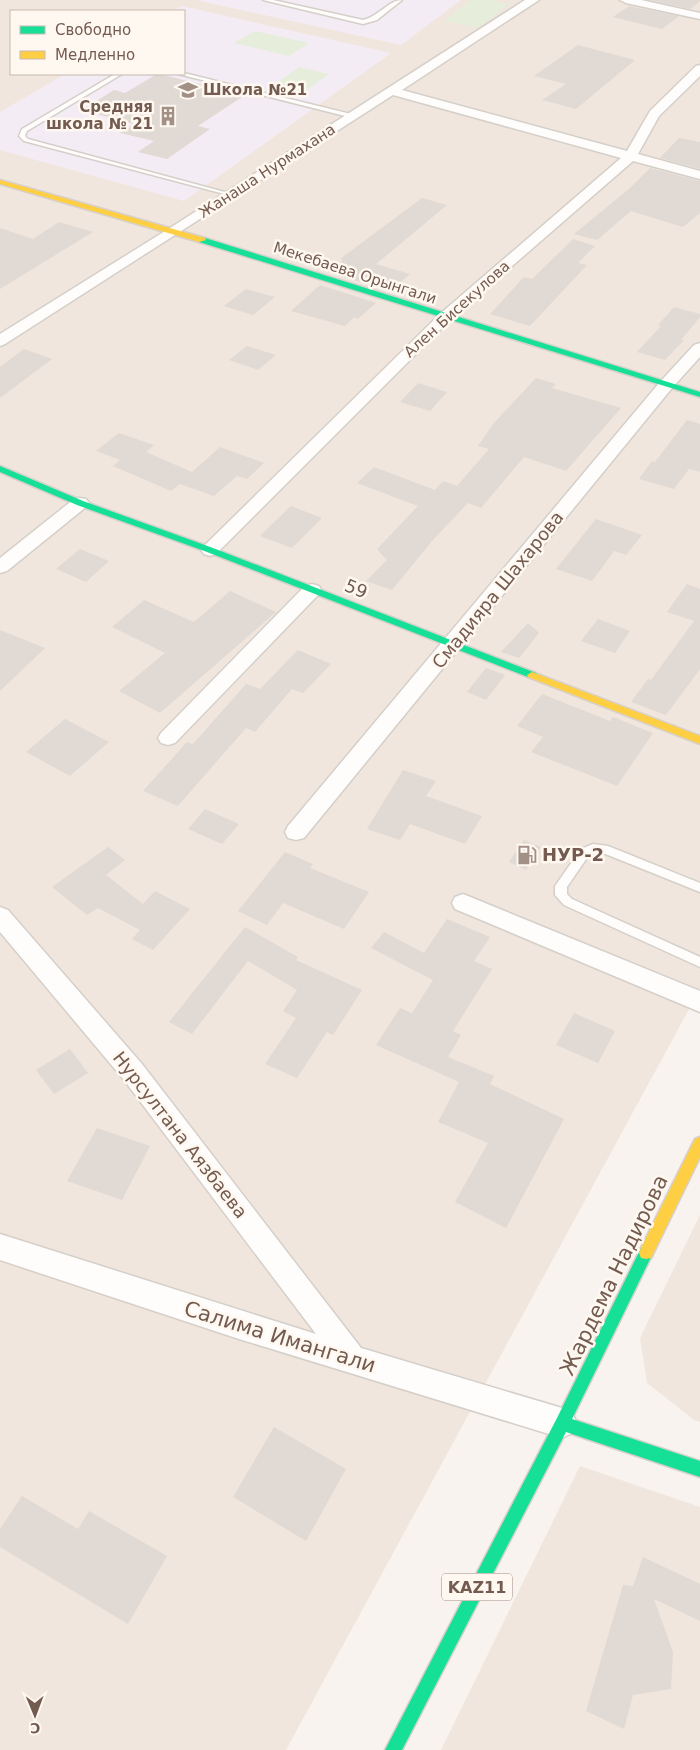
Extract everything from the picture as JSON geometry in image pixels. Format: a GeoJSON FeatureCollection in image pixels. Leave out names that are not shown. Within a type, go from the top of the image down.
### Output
{"type":"FeatureCollection","features":[{"type":"Feature","properties":{"kind":"main road","name":"Мекебаева Орынгали"},"geometry":{"type":"LineString","coordinates":[[0,182],[175,231],[444,317],[700,395]]}},
{"type":"Feature","properties":{"kind":"main road","name":"59"},"geometry":{"type":"LineString","coordinates":[[0,469],[80,503],[210,550],[700,740]]}},
{"type":"Feature","properties":{"kind":"main road","name":"Жардема Надирова"},"geometry":{"type":"LineString","coordinates":[[562,1423],[700,1143]]}},
{"type":"Feature","properties":{"kind":"main road"},"geometry":{"type":"LineString","coordinates":[[562,1423],[700,1469]]}},
{"type":"Feature","properties":{"kind":"main road","name":"KAZ11"},"geometry":{"type":"LineString","coordinates":[[393,1750],[562,1423]]}},
{"type":"Feature","properties":{"kind":"street","name":"Жанаша Нурмахана"},"geometry":{"type":"LineString","coordinates":[[0,341],[175,231],[533,0]]}},
{"type":"Feature","properties":{"kind":"street"},"geometry":{"type":"LineString","coordinates":[[626,0],[700,16]]}},
{"type":"Feature","properties":{"kind":"street","name":"Ален Бисекулова"},"geometry":{"type":"LineString","coordinates":[[210,550],[444,317],[631,156],[654,114],[700,69]]}},
{"type":"Feature","properties":{"kind":"street"},"geometry":{"type":"LineString","coordinates":[[391,91],[700,175]]}},
{"type":"Feature","properties":{"kind":"street","name":"Смадияра Шахарова"},"geometry":{"type":"LineString","coordinates":[[296,832],[666,385],[700,348]]}},
{"type":"Feature","properties":{"kind":"street"},"geometry":{"type":"LineString","coordinates":[[0,567],[80,503]]}},
{"type":"Feature","properties":{"kind":"street"},"geometry":{"type":"LineString","coordinates":[[168,738],[312,590]]}},
{"type":"Feature","properties":{"kind":"street"},"geometry":{"type":"LineString","coordinates":[[463,904],[700,1002]]}},
{"type":"Feature","properties":{"kind":"street","name":"Нурсултана Аязбаева"},"geometry":{"type":"LineString","coordinates":[[0,916],[133,1072],[352,1359]]}},
{"type":"Feature","properties":{"kind":"street","name":"Салима Имангали"},"geometry":{"type":"LineString","coordinates":[[0,1247],[352,1359],[562,1423]]}},
{"type":"Feature","properties":{"kind":"lane"},"geometry":{"type":"LineString","coordinates":[[266,0],[363,22],[375,19],[398,0]]}},
{"type":"Feature","properties":{"kind":"lane"},"geometry":{"type":"LineString","coordinates":[[117,75],[24,130],[22,136],[26,140],[230,195]]}},
{"type":"Feature","properties":{"kind":"lane"},"geometry":{"type":"LineString","coordinates":[[185,75],[353,116]]}},
{"type":"Feature","properties":{"kind":"lane"},"geometry":{"type":"LineString","coordinates":[[700,888],[604,849],[593,848],[584,852],[561,886],[560,895],[568,902],[700,962]]}},
{"type":"Feature","properties":{"kind":"shaded area"},"geometry":{"type":"Polygon","coordinates":[[[0,0],[700,0],[700,989],[286,1750],[0,1750],[0,0]]]}},
{"type":"Feature","properties":{"kind":"shaded area"},"geometry":{"type":"Polygon","coordinates":[[[461,0],[401,45],[200,1],[461,0]]]}},
{"type":"Feature","properties":{"kind":"shaded area","name":"Школа №21"},"geometry":{"type":"Polygon","coordinates":[[[182,6],[391,53],[184,201],[0,150],[0,112],[63,75],[185,75],[185,10],[174,10],[182,6]]]}},
{"type":"Feature","properties":{"kind":"shaded area"},"geometry":{"type":"Polygon","coordinates":[[[700,1215],[700,1422],[694,1420],[647,1383],[640,1338],[700,1215]]]}},
{"type":"Feature","properties":{"kind":"shaded area"},"geometry":{"type":"Polygon","coordinates":[[[580,1466],[700,1507],[700,1750],[441,1750],[580,1466]]]}},
{"type":"Feature","properties":{"kind":"green space"},"geometry":{"type":"Polygon","coordinates":[[[471,0],[491,0],[509,4],[478,28],[444,21],[471,0]]]}},
{"type":"Feature","properties":{"kind":"green space"},"geometry":{"type":"Polygon","coordinates":[[[255,31],[309,43],[289,56],[234,43],[255,31]]]}},
{"type":"Feature","properties":{"kind":"green space"},"geometry":{"type":"Polygon","coordinates":[[[299,67],[329,74],[298,96],[268,89],[299,67]]]}},
{"type":"Feature","properties":{"kind":"building"},"geometry":{"type":"Polygon","coordinates":[[[650,0],[700,0],[700,1],[690,9],[650,0]]]}},
{"type":"Feature","properties":{"kind":"building"},"geometry":{"type":"Polygon","coordinates":[[[629,6],[679,16],[662,29],[613,17],[629,6]]]}},
{"type":"Feature","properties":{"kind":"building"},"geometry":{"type":"Polygon","coordinates":[[[578,45],[635,60],[576,109],[542,100],[566,84],[534,76],[578,45]]]}},
{"type":"Feature","properties":{"kind":"building","name":"Средняя школа № 21"},"geometry":{"type":"Polygon","coordinates":[[[155,75],[163,75],[245,95],[198,126],[210,129],[167,159],[138,152],[154,141],[120,133],[134,124],[82,110],[114,90],[125,93],[155,75]]]}},
{"type":"Feature","properties":{"kind":"building"},"geometry":{"type":"Polygon","coordinates":[[[679,138],[700,142],[700,169],[660,158],[679,138]]]}},
{"type":"Feature","properties":{"kind":"building"},"geometry":{"type":"Polygon","coordinates":[[[650,168],[700,181],[700,213],[683,227],[631,211],[597,240],[574,234],[629,189],[650,168]]]}},
{"type":"Feature","properties":{"kind":"building"},"geometry":{"type":"Polygon","coordinates":[[[422,198],[447,205],[376,264],[410,274],[390,291],[334,274],[339,270],[334,268],[343,260],[340,259],[422,198]]]}},
{"type":"Feature","properties":{"kind":"building"},"geometry":{"type":"Polygon","coordinates":[[[59,222],[93,232],[0,289],[0,228],[33,239],[59,222]]]}},
{"type":"Feature","properties":{"kind":"building"},"geometry":{"type":"Polygon","coordinates":[[[573,239],[595,246],[578,263],[587,265],[530,326],[490,314],[524,277],[532,279],[573,239]]]}},
{"type":"Feature","properties":{"kind":"building"},"geometry":{"type":"Polygon","coordinates":[[[320,285],[376,303],[358,319],[354,317],[345,326],[291,311],[320,285]]]}},
{"type":"Feature","properties":{"kind":"building"},"geometry":{"type":"Polygon","coordinates":[[[246,289],[275,297],[253,315],[224,306],[246,289]]]}},
{"type":"Feature","properties":{"kind":"building"},"geometry":{"type":"Polygon","coordinates":[[[674,307],[700,314],[700,317],[681,340],[684,340],[665,360],[637,352],[661,326],[658,325],[674,307]]]}},
{"type":"Feature","properties":{"kind":"building"},"geometry":{"type":"Polygon","coordinates":[[[247,346],[276,355],[258,370],[229,360],[247,346]]]}},
{"type":"Feature","properties":{"kind":"building"},"geometry":{"type":"Polygon","coordinates":[[[24,349],[52,359],[0,398],[0,367],[24,349]]]}},
{"type":"Feature","properties":{"kind":"building"},"geometry":{"type":"Polygon","coordinates":[[[536,378],[556,384],[552,388],[621,408],[566,471],[524,457],[481,508],[468,503],[432,541],[392,590],[366,581],[387,560],[377,549],[418,506],[357,483],[374,467],[435,490],[443,481],[457,486],[489,449],[478,446],[493,424],[536,378]]]}},
{"type":"Feature","properties":{"kind":"building"},"geometry":{"type":"Polygon","coordinates":[[[418,383],[447,392],[430,411],[400,402],[418,383]]]}},
{"type":"Feature","properties":{"kind":"building"},"geometry":{"type":"Polygon","coordinates":[[[687,420],[700,424],[700,472],[689,469],[674,489],[639,479],[652,461],[655,462],[687,420]]]}},
{"type":"Feature","properties":{"kind":"building"},"geometry":{"type":"Polygon","coordinates":[[[119,433],[154,445],[146,452],[192,472],[220,447],[264,463],[247,479],[237,476],[214,496],[180,484],[171,491],[113,466],[120,460],[96,451],[119,433]]]}},
{"type":"Feature","properties":{"kind":"building"},"geometry":{"type":"Polygon","coordinates":[[[291,506],[322,518],[292,548],[260,536],[291,506]]]}},
{"type":"Feature","properties":{"kind":"building"},"geometry":{"type":"Polygon","coordinates":[[[596,519],[642,535],[626,555],[614,551],[592,581],[556,569],[596,519]]]}},
{"type":"Feature","properties":{"kind":"building"},"geometry":{"type":"Polygon","coordinates":[[[80,549],[109,561],[86,582],[56,569],[80,549]]]}},
{"type":"Feature","properties":{"kind":"building"},"geometry":{"type":"Polygon","coordinates":[[[687,584],[700,589],[700,669],[666,715],[631,702],[648,679],[651,680],[694,621],[667,612],[687,584]]]}},
{"type":"Feature","properties":{"kind":"building"},"geometry":{"type":"Polygon","coordinates":[[[230,591],[276,612],[160,713],[119,691],[165,653],[112,627],[144,600],[194,622],[230,591]]]}},
{"type":"Feature","properties":{"kind":"building"},"geometry":{"type":"Polygon","coordinates":[[[598,619],[630,631],[615,653],[581,641],[598,619]]]}},
{"type":"Feature","properties":{"kind":"building"},"geometry":{"type":"Polygon","coordinates":[[[528,623],[539,633],[519,658],[501,652],[528,623]]]}},
{"type":"Feature","properties":{"kind":"building"},"geometry":{"type":"Polygon","coordinates":[[[0,630],[45,648],[0,691],[0,630]]]}},
{"type":"Feature","properties":{"kind":"building"},"geometry":{"type":"Polygon","coordinates":[[[298,650],[331,664],[303,693],[292,689],[255,732],[246,728],[178,806],[143,791],[187,742],[193,744],[246,684],[260,689],[298,650]]]}},
{"type":"Feature","properties":{"kind":"building"},"geometry":{"type":"Polygon","coordinates":[[[486,668],[505,675],[486,700],[467,692],[486,668]]]}},
{"type":"Feature","properties":{"kind":"building"},"geometry":{"type":"Polygon","coordinates":[[[542,694],[610,721],[613,717],[653,733],[617,786],[531,752],[543,737],[517,726],[542,694]]]}},
{"type":"Feature","properties":{"kind":"building"},"geometry":{"type":"Polygon","coordinates":[[[65,719],[109,742],[70,776],[26,752],[65,719]]]}},
{"type":"Feature","properties":{"kind":"building"},"geometry":{"type":"Polygon","coordinates":[[[403,770],[436,781],[426,796],[482,816],[465,844],[410,824],[400,840],[367,829],[403,770]]]}},
{"type":"Feature","properties":{"kind":"building"},"geometry":{"type":"Polygon","coordinates":[[[205,809],[239,824],[222,844],[188,829],[205,809]]]}},
{"type":"Feature","properties":{"kind":"building"},"geometry":{"type":"Polygon","coordinates":[[[524,840],[541,847],[526,870],[509,862],[524,840]]]}},
{"type":"Feature","properties":{"kind":"building"},"geometry":{"type":"Polygon","coordinates":[[[108,847],[125,860],[106,875],[143,904],[155,891],[190,909],[153,950],[132,939],[140,930],[98,908],[87,915],[52,887],[108,847]]]}},
{"type":"Feature","properties":{"kind":"building"},"geometry":{"type":"Polygon","coordinates":[[[285,852],[313,864],[310,868],[369,892],[344,929],[283,903],[267,925],[238,911],[285,852]]]}},
{"type":"Feature","properties":{"kind":"building"},"geometry":{"type":"Polygon","coordinates":[[[447,919],[490,937],[474,961],[492,969],[453,1031],[461,1035],[448,1057],[494,1076],[490,1084],[564,1119],[506,1228],[455,1202],[488,1143],[438,1122],[459,1082],[376,1045],[400,1008],[412,1013],[433,980],[371,948],[384,932],[424,953],[447,919]]]}},
{"type":"Feature","properties":{"kind":"building"},"geometry":{"type":"Polygon","coordinates":[[[245,927],[298,957],[296,960],[362,990],[333,1035],[327,1032],[297,1078],[265,1064],[296,1018],[283,1011],[297,990],[248,961],[192,1034],[169,1022],[245,927]]]}},
{"type":"Feature","properties":{"kind":"building"},"geometry":{"type":"Polygon","coordinates":[[[574,1013],[615,1031],[598,1063],[556,1045],[574,1013]]]}},
{"type":"Feature","properties":{"kind":"building"},"geometry":{"type":"Polygon","coordinates":[[[70,1049],[88,1073],[54,1094],[36,1070],[70,1049]]]}},
{"type":"Feature","properties":{"kind":"building"},"geometry":{"type":"Polygon","coordinates":[[[97,1128],[150,1146],[122,1200],[67,1181],[97,1128]]]}},
{"type":"Feature","properties":{"kind":"building"},"geometry":{"type":"Polygon","coordinates":[[[274,1427],[346,1469],[306,1541],[233,1497],[274,1427]]]}},
{"type":"Feature","properties":{"kind":"building"},"geometry":{"type":"Polygon","coordinates":[[[22,1496],[78,1529],[89,1511],[167,1556],[128,1624],[0,1547],[0,1529],[22,1496]]]}},
{"type":"Feature","properties":{"kind":"building"},"geometry":{"type":"Polygon","coordinates":[[[643,1557],[700,1584],[700,1621],[654,1599],[673,1652],[671,1689],[633,1695],[624,1729],[586,1711],[623,1585],[633,1586],[643,1557]]]}},
{"type":"Feature","properties":{"kind":"traffic: fast"},"geometry":{"type":"LineString","coordinates":[[202,240],[700,395]]}},
{"type":"Feature","properties":{"kind":"traffic: fast"},"geometry":{"type":"LineString","coordinates":[[0,469],[80,503],[210,550],[532,675]]}},
{"type":"Feature","properties":{"kind":"traffic: fast"},"geometry":{"type":"LineString","coordinates":[[393,1750],[562,1423],[646,1253]]}},
{"type":"Feature","properties":{"kind":"traffic: fast"},"geometry":{"type":"LineString","coordinates":[[562,1423],[700,1469]]}},
{"type":"Feature","properties":{"kind":"traffic: slow"},"geometry":{"type":"LineString","coordinates":[[0,182],[202,240]]}},
{"type":"Feature","properties":{"kind":"traffic: slow"},"geometry":{"type":"LineString","coordinates":[[532,675],[700,740]]}},
{"type":"Feature","properties":{"kind":"traffic: slow"},"geometry":{"type":"LineString","coordinates":[[646,1253],[700,1143]]}},
{"type":"Feature","properties":{"kind":"place","name":"Школа №21"},"geometry":{"type":"Point","coordinates":[188,90]}},
{"type":"Feature","properties":{"kind":"place","name":"Средняя школа № 21"},"geometry":{"type":"Point","coordinates":[168,116]}},
{"type":"Feature","properties":{"kind":"place","name":"НУР-2"},"geometry":{"type":"Point","coordinates":[527,855]}}]}
